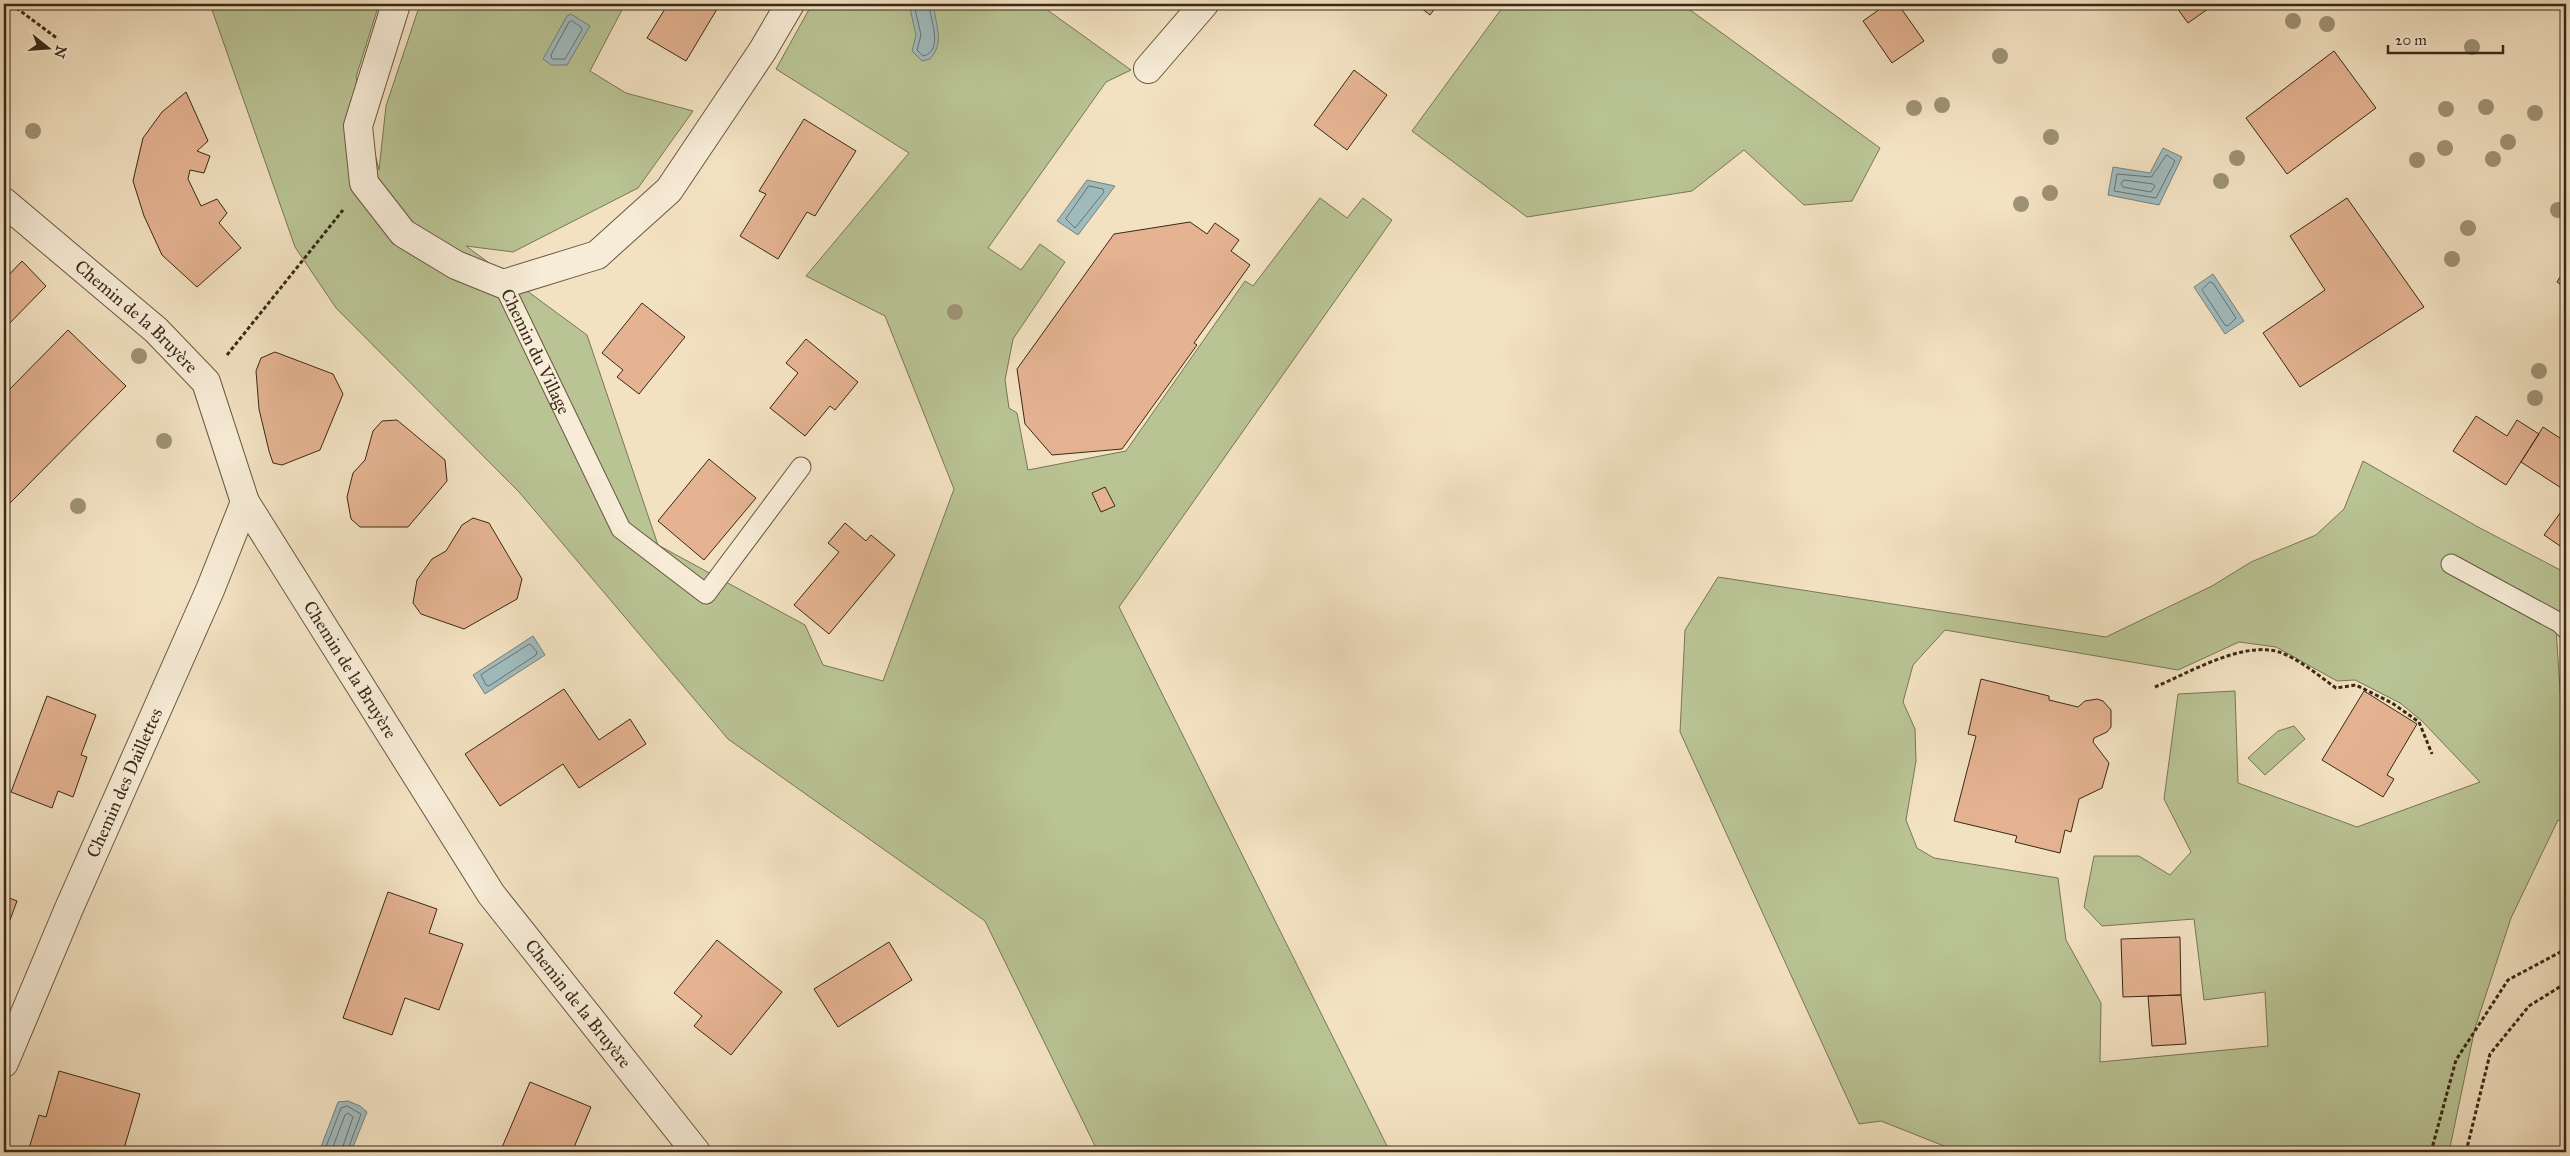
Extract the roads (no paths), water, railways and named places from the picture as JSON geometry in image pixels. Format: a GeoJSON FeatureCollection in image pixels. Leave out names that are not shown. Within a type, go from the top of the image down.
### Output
{"type":"FeatureCollection","features":[{"type":"Feature","properties":{"kind":"street"},"geometry":{"type":"LineString","coordinates":[[396,4],[358,126],[364,183],[403,233],[456,265],[503,284]]}},
{"type":"Feature","properties":{"kind":"street","name":"Chemin du Village"},"geometry":{"type":"LineString","coordinates":[[503,284],[597,255],[668,190],[763,50],[790,4]]}},
{"type":"Feature","properties":{"kind":"street"},"geometry":{"type":"LineString","coordinates":[[1148,69],[1204,4]]}},
{"type":"Feature","properties":{"kind":"street","name":"Chemin de la Bruyère"},"geometry":{"type":"LineString","coordinates":[[4,202],[156,330],[206,382],[245,502],[491,894],[696,1152]]}},
{"type":"Feature","properties":{"kind":"street","name":"Chemin des Daillettes"},"geometry":{"type":"LineString","coordinates":[[4,1063],[70,906],[210,590],[245,502]]}},
{"type":"Feature","properties":{"kind":"lane","name":"Chemin du Village"},"geometry":{"type":"LineString","coordinates":[[503,284],[621,529],[706,594],[801,467]]}},
{"type":"Feature","properties":{"kind":"lane"},"geometry":{"type":"LineString","coordinates":[[2452,564],[2560,623],[2566,629]]}},
{"type":"Feature","properties":{"kind":"water"},"geometry":{"type":"Polygon","coordinates":[[[909,4],[934,4],[938,39],[935,52],[930,59],[922,61],[912,51],[916,35],[909,4]]]}},
{"type":"Feature","properties":{"kind":"water"},"geometry":{"type":"Polygon","coordinates":[[[571,14],[590,26],[567,65],[551,65],[543,59],[567,16],[571,14]]]}},
{"type":"Feature","properties":{"kind":"water"},"geometry":{"type":"Polygon","coordinates":[[[2163,148],[2182,157],[2159,205],[2108,195],[2113,167],[2150,173],[2163,148]]]}},
{"type":"Feature","properties":{"kind":"water"},"geometry":{"type":"Polygon","coordinates":[[[1087,180],[1115,186],[1078,235],[1057,221],[1087,180]]]}},
{"type":"Feature","properties":{"kind":"water"},"geometry":{"type":"Polygon","coordinates":[[[2213,274],[2244,321],[2225,334],[2194,287],[2213,274]]]}},
{"type":"Feature","properties":{"kind":"water"},"geometry":{"type":"Polygon","coordinates":[[[533,636],[545,655],[485,694],[473,675],[533,636]]]}},
{"type":"Feature","properties":{"kind":"water"},"geometry":{"type":"Polygon","coordinates":[[[348,1101],[360,1106],[367,1112],[351,1152],[319,1152],[338,1102],[348,1101]]]}}]}
